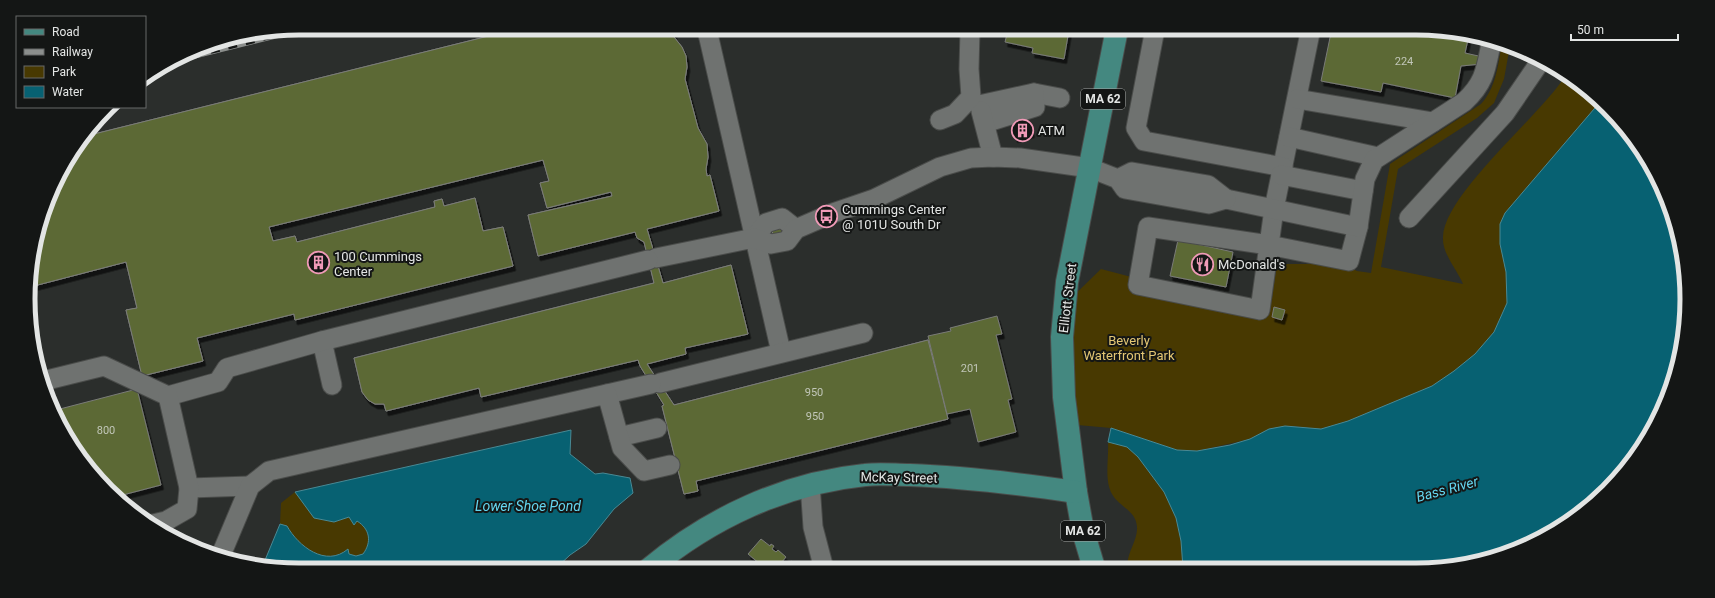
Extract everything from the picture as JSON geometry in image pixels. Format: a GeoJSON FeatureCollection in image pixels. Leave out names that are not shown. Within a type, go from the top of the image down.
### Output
{"type":"FeatureCollection","features":[{"type":"Feature","properties":{"kind":"main road","name":"Elliott Street"},"geometry":{"type":"LineString","coordinates":[[1093,563],[1083,531],[1076,492],[1064,397],[1062,337],[1067,282],[1116,35]]}},
{"type":"Feature","properties":{"kind":"main road","name":"McKay Street"},"geometry":{"type":"LineString","coordinates":[[658,563],[702,532],[748,506],[784,491],[825,480],[867,474],[926,476],[993,480],[1076,492]]}},
{"type":"Feature","properties":{"kind":"street"},"geometry":{"type":"LineString","coordinates":[[708,35],[781,352]]}},
{"type":"Feature","properties":{"kind":"street"},"geometry":{"type":"LineString","coordinates":[[970,35],[975,101],[985,123],[993,157]]}},
{"type":"Feature","properties":{"kind":"street"},"geometry":{"type":"LineString","coordinates":[[1154,35],[1136,128],[1144,141],[1282,171],[1363,191]]}},
{"type":"Feature","properties":{"kind":"street"},"geometry":{"type":"LineString","coordinates":[[1310,35],[1274,209],[1269,245],[1260,310],[1138,285],[1148,227],[1269,245],[1349,261],[1358,227],[1365,179],[1374,160],[1464,102],[1476,91],[1486,72],[1491,46]]}},
{"type":"Feature","properties":{"kind":"street"},"geometry":{"type":"LineString","coordinates":[[1409,218],[1504,113],[1538,65]]}},
{"type":"Feature","properties":{"kind":"street"},"geometry":{"type":"LineString","coordinates":[[985,123],[1035,108],[1034,93]]}},
{"type":"Feature","properties":{"kind":"street"},"geometry":{"type":"LineString","coordinates":[[940,120],[955,114],[975,101],[1034,93],[1060,98]]}},
{"type":"Feature","properties":{"kind":"street"},"geometry":{"type":"LineString","coordinates":[[1297,99],[1433,122]]}},
{"type":"Feature","properties":{"kind":"street"},"geometry":{"type":"LineString","coordinates":[[1289,137],[1378,157]]}},
{"type":"Feature","properties":{"kind":"street"},"geometry":{"type":"LineString","coordinates":[[48,380],[104,366],[168,396],[218,382],[227,368],[322,341],[652,259],[754,238],[766,222],[782,218],[796,229],[833,213],[874,199],[940,167],[971,158],[1020,158],[1090,168],[1118,179],[1124,189],[1209,204],[1226,199],[1358,227]]}},
{"type":"Feature","properties":{"kind":"street"},"geometry":{"type":"LineString","coordinates":[[222,551],[250,486],[269,471],[656,383],[863,333]]}},
{"type":"Feature","properties":{"kind":"street"},"geometry":{"type":"LineString","coordinates":[[322,341],[332,385]]}},
{"type":"Feature","properties":{"kind":"street"},"geometry":{"type":"LineString","coordinates":[[607,394],[622,448],[644,471],[670,466]]}},
{"type":"Feature","properties":{"kind":"street"},"geometry":{"type":"LineString","coordinates":[[158,523],[166,521],[187,509],[189,488],[168,396]]}},
{"type":"Feature","properties":{"kind":"street"},"geometry":{"type":"LineString","coordinates":[[619,437],[657,428]]}},
{"type":"Feature","properties":{"kind":"street"},"geometry":{"type":"LineString","coordinates":[[810,484],[813,527],[822,563]]}},
{"type":"Feature","properties":{"kind":"street"},"geometry":{"type":"LineString","coordinates":[[189,488],[250,486]]}},
{"type":"Feature","properties":{"kind":"green space","name":"Beverly Waterfront Park"},"geometry":{"type":"Polygon","coordinates":[[[1501,49],[1509,52],[1504,79],[1494,103],[1477,118],[1398,169],[1381,267],[1463,284],[1447,255],[1443,243],[1443,237],[1448,219],[1459,199],[1476,177],[1554,92],[1563,79],[1596,106],[1505,213],[1500,244],[1506,272],[1507,303],[1494,332],[1475,354],[1432,386],[1348,421],[1320,429],[1292,426],[1269,429],[1250,439],[1197,451],[1177,450],[1111,428],[1066,424],[1063,306],[1101,269],[1242,306],[1272,298],[1277,264],[1343,264],[1357,271],[1371,273],[1390,164],[1481,104],[1490,91],[1498,68],[1501,49]]]}},
{"type":"Feature","properties":{"kind":"green space"},"geometry":{"type":"Polygon","coordinates":[[[1108,442],[1127,447],[1138,457],[1164,492],[1176,518],[1181,541],[1183,563],[1128,563],[1128,558],[1137,532],[1136,521],[1134,516],[1112,494],[1107,476],[1108,442]]]}},
{"type":"Feature","properties":{"kind":"green space"},"geometry":{"type":"Polygon","coordinates":[[[295,492],[303,501],[334,522],[349,517],[354,524],[357,521],[364,525],[368,543],[363,554],[356,556],[349,554],[348,550],[330,556],[321,555],[313,552],[298,541],[287,526],[280,524],[281,503],[295,492]]]}},
{"type":"Feature","properties":{"kind":"water","name":"Bass River"},"geometry":{"type":"Polygon","coordinates":[[[1596,106],[1603,112],[1636,152],[1653,182],[1666,214],[1675,247],[1678,265],[1680,299],[1678,333],[1675,351],[1660,400],[1645,431],[1636,446],[1603,486],[1563,519],[1533,536],[1501,549],[1468,558],[1450,561],[1416,563],[1183,563],[1181,541],[1176,518],[1164,492],[1138,457],[1127,447],[1108,442],[1111,428],[1177,450],[1197,451],[1230,445],[1250,439],[1269,429],[1285,426],[1321,429],[1348,421],[1432,386],[1475,354],[1494,332],[1507,303],[1506,272],[1500,244],[1500,224],[1505,213],[1596,106]]]}},
{"type":"Feature","properties":{"kind":"water","name":"Lower Shoe Pond"},"geometry":{"type":"Polygon","coordinates":[[[571,430],[570,454],[595,474],[603,473],[630,478],[633,493],[614,509],[586,544],[561,563],[299,563],[265,561],[280,524],[287,526],[298,541],[305,547],[322,555],[331,556],[340,554],[348,549],[349,554],[356,556],[363,554],[368,545],[367,532],[365,528],[357,521],[354,525],[349,517],[334,522],[314,518],[295,492],[571,430]]]}},
{"type":"Feature","properties":{"kind":"building","name":"100 Cummings Center"},"geometry":{"type":"Polygon","coordinates":[[[493,35],[674,35],[686,56],[687,67],[685,79],[698,128],[707,144],[707,176],[710,175],[719,211],[647,229],[663,283],[731,265],[748,334],[685,348],[686,354],[647,364],[674,405],[928,340],[948,419],[696,481],[698,491],[684,494],[662,406],[664,405],[640,366],[638,360],[481,397],[479,388],[386,411],[384,404],[375,404],[368,400],[362,392],[354,358],[654,283],[644,242],[637,238],[635,232],[538,256],[528,215],[612,196],[611,192],[547,208],[540,183],[549,181],[543,160],[269,227],[273,241],[295,236],[297,242],[435,207],[434,201],[442,199],[444,206],[475,198],[483,231],[503,227],[513,266],[295,320],[294,314],[197,338],[203,361],[142,376],[126,310],[137,308],[126,262],[36,285],[40,247],[55,198],[70,167],[79,152],[93,134],[493,35]]]}},
{"type":"Feature","properties":{"kind":"building","name":"100 Cummings Center"},"geometry":{"type":"Polygon","coordinates":[[[493,35],[674,35],[686,56],[687,67],[685,79],[698,128],[707,144],[707,176],[710,175],[719,211],[647,229],[663,283],[731,265],[748,334],[685,348],[686,354],[647,364],[674,405],[928,340],[948,419],[696,481],[698,491],[684,494],[662,406],[664,405],[640,366],[638,360],[481,397],[479,388],[386,411],[384,404],[375,404],[368,400],[362,392],[354,358],[654,283],[644,242],[637,238],[635,232],[538,256],[528,215],[612,196],[611,192],[547,208],[540,183],[549,181],[543,160],[269,227],[273,241],[295,236],[297,242],[435,207],[434,201],[442,199],[444,206],[475,198],[483,231],[503,227],[513,266],[295,320],[294,314],[197,338],[203,361],[142,376],[126,310],[137,308],[126,262],[36,285],[40,247],[55,198],[70,167],[79,152],[93,134],[493,35]]]}},
{"type":"Feature","properties":{"kind":"building"},"geometry":{"type":"Polygon","coordinates":[[[1007,35],[1068,35],[1064,59],[1032,53],[1033,48],[1005,42],[1007,35]]]}},
{"type":"Feature","properties":{"kind":"building"},"geometry":{"type":"Polygon","coordinates":[[[1331,35],[1416,35],[1450,37],[1468,40],[1465,53],[1483,57],[1481,64],[1461,66],[1455,98],[1383,83],[1381,92],[1321,81],[1331,35]]]}},
{"type":"Feature","properties":{"kind":"building","name":"ATM"},"geometry":{"type":"Polygon","coordinates":[[[1029,122],[1032,133],[1015,138],[1012,127],[1029,122]]]}},
{"type":"Feature","properties":{"kind":"building"},"geometry":{"type":"Polygon","coordinates":[[[786,227],[787,234],[774,237],[772,231],[786,227]]]}},
{"type":"Feature","properties":{"kind":"building","name":"McDonald's"},"geometry":{"type":"Polygon","coordinates":[[[1178,240],[1233,252],[1226,287],[1170,276],[1178,240]]]}},
{"type":"Feature","properties":{"kind":"building"},"geometry":{"type":"Polygon","coordinates":[[[1274,307],[1285,310],[1282,320],[1272,317],[1274,307]]]}},
{"type":"Feature","properties":{"kind":"building"},"geometry":{"type":"Polygon","coordinates":[[[997,316],[1002,334],[996,335],[1012,399],[1008,400],[1016,432],[978,442],[970,409],[947,414],[928,336],[951,331],[950,328],[997,316]]]}},
{"type":"Feature","properties":{"kind":"building"},"geometry":{"type":"Polygon","coordinates":[[[137,389],[161,485],[123,495],[112,486],[79,446],[59,409],[137,389]]]}},
{"type":"Feature","properties":{"kind":"building"},"geometry":{"type":"Polygon","coordinates":[[[761,539],[770,546],[771,544],[774,546],[772,549],[776,552],[778,550],[786,557],[781,563],[759,563],[748,554],[761,539]]]}},
{"type":"Feature","properties":{"kind":"railway"},"geometry":{"type":"LineString","coordinates":[[195,56],[275,36]]}},
{"type":"Feature","properties":{"kind":"place","name":"ATM"},"geometry":{"type":"Point","coordinates":[1022,130]}},
{"type":"Feature","properties":{"kind":"place","name":"Cummings Center @ 101U South Dr"},"geometry":{"type":"Point","coordinates":[827,216]}},
{"type":"Feature","properties":{"kind":"place","name":"100 Cummings Center"},"geometry":{"type":"Point","coordinates":[319,263]}},
{"type":"Feature","properties":{"kind":"place","name":"McDonald's"},"geometry":{"type":"Point","coordinates":[1202,264]}}]}
